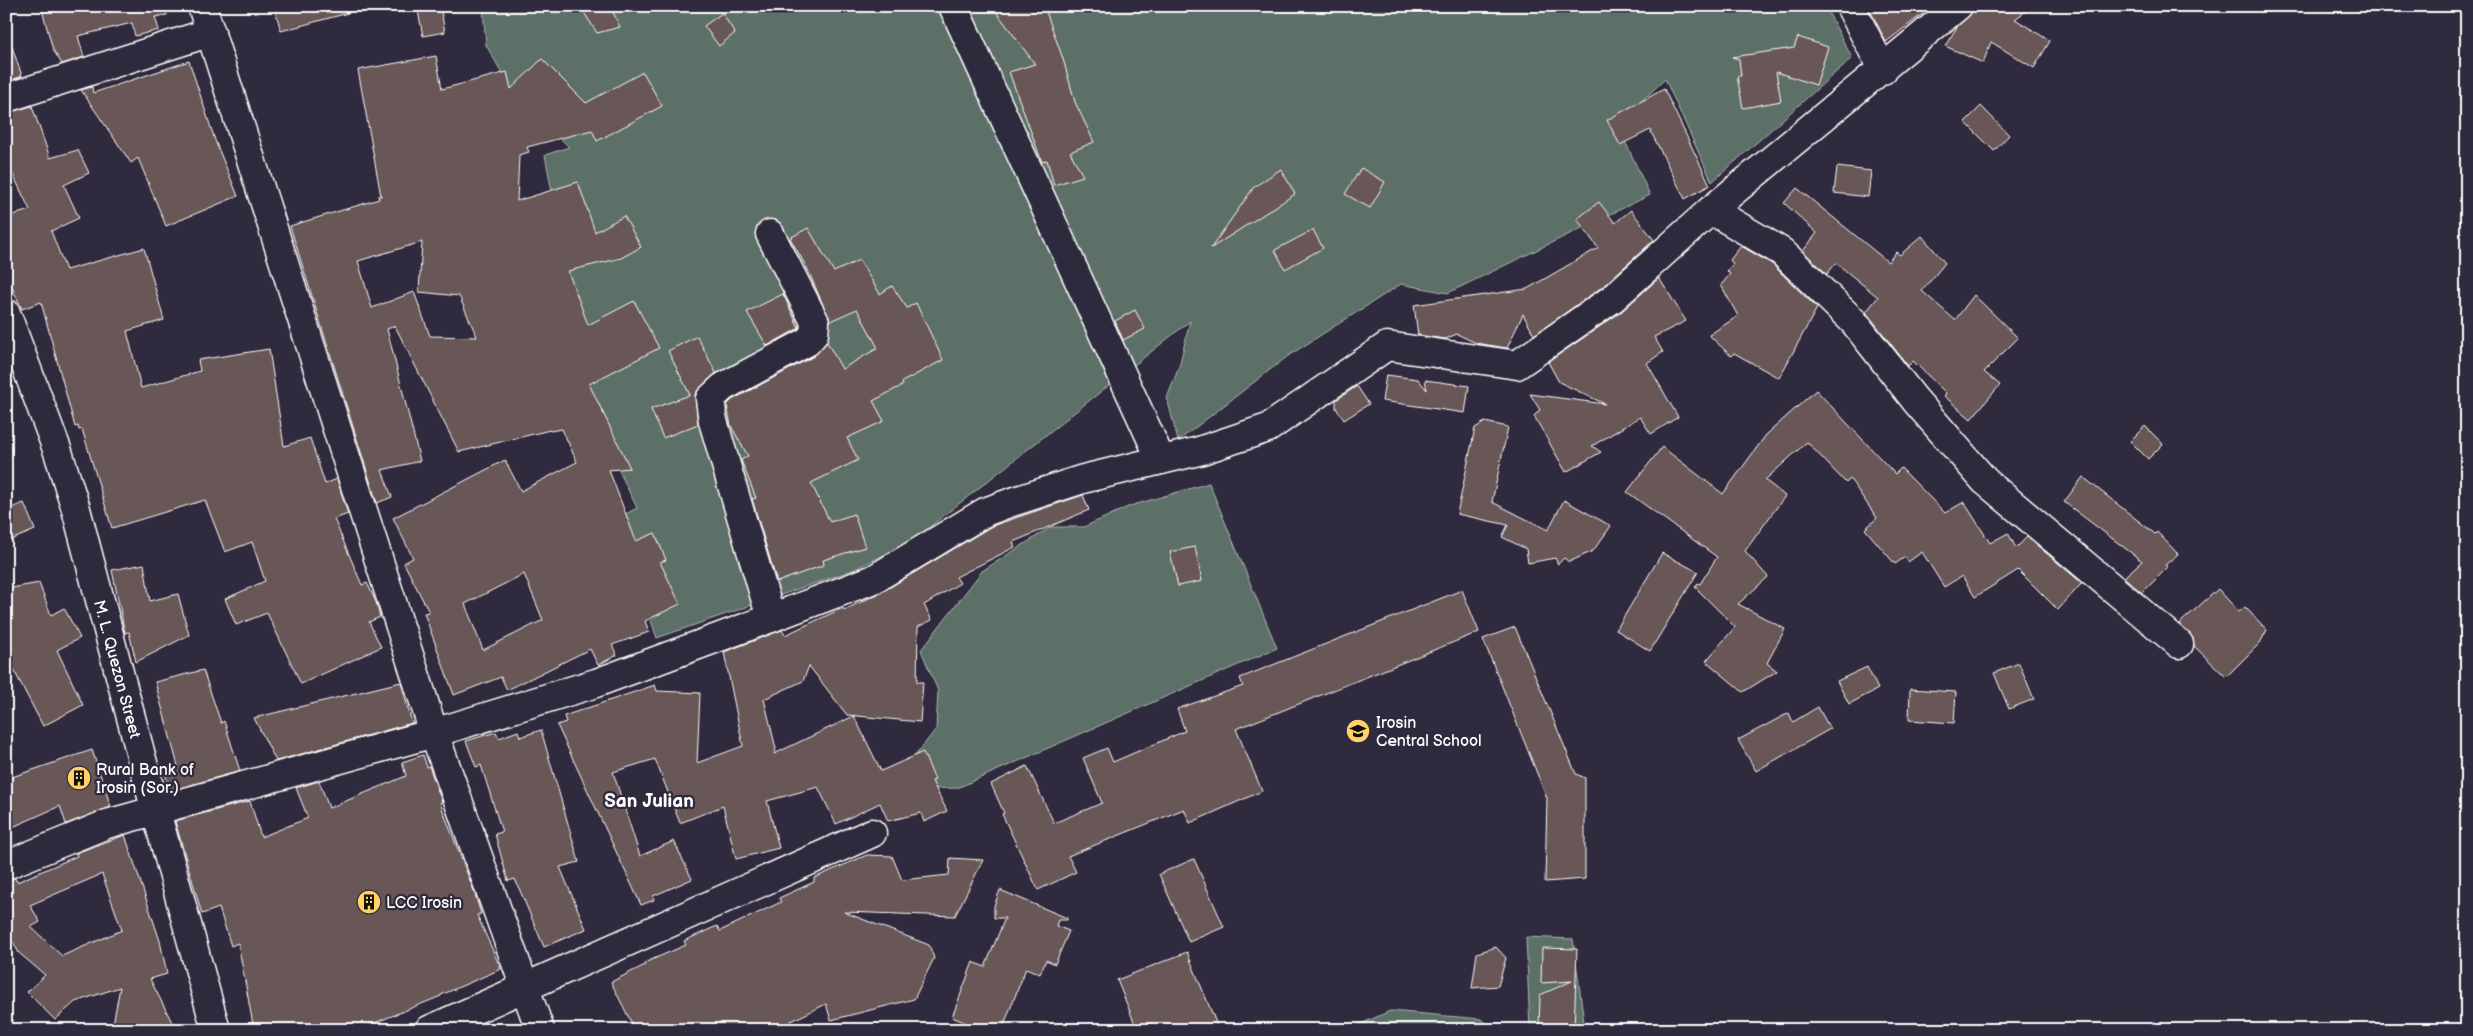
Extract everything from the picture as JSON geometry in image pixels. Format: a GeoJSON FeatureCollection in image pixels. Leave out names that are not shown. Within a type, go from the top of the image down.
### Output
{"type":"FeatureCollection","features":[{"type":"Feature","properties":{"kind":"street"},"geometry":{"type":"LineString","coordinates":[[202,6],[434,733],[540,1030]]}},
{"type":"Feature","properties":{"kind":"street"},"geometry":{"type":"LineString","coordinates":[[953,6],[1160,460]]}},
{"type":"Feature","properties":{"kind":"street"},"geometry":{"type":"LineString","coordinates":[[1850,6],[1883,70]]}},
{"type":"Feature","properties":{"kind":"street"},"geometry":{"type":"LineString","coordinates":[[6,865],[107,824],[156,812],[434,733],[596,683],[771,618],[874,579],[985,512],[1083,479],[1199,451],[1268,428],[1387,346],[1517,365],[1612,299],[1711,210],[1883,70],[1958,6]]}},
{"type":"Feature","properties":{"kind":"street"},"geometry":{"type":"LineString","coordinates":[[6,98],[211,32]]}},
{"type":"Feature","properties":{"kind":"street"},"geometry":{"type":"LineString","coordinates":[[1711,210],[1782,252],[1854,322],[1915,400],[1985,481],[2179,644]]}},
{"type":"Feature","properties":{"kind":"street"},"geometry":{"type":"LineString","coordinates":[[770,234],[814,322],[814,334],[808,342],[723,387],[710,399],[713,421],[771,618]]}},
{"type":"Feature","properties":{"kind":"street","name":"M. L. Quezon Street"},"geometry":{"type":"LineString","coordinates":[[6,313],[58,452],[76,509],[216,1030]]}},
{"type":"Feature","properties":{"kind":"street"},"geometry":{"type":"LineString","coordinates":[[430,1030],[872,833]]}},
{"type":"Feature","properties":{"kind":"green space"},"geometry":{"type":"Polygon","coordinates":[[[534,6],[1825,6],[1852,58],[1712,182],[1665,79],[1617,124],[1650,195],[1448,293],[1401,284],[1288,356],[1178,441],[1167,398],[1179,367],[1190,321],[912,541],[853,570],[657,638],[616,519],[637,508],[555,338],[570,286],[545,155],[569,147],[510,87],[486,45],[483,8],[527,10],[534,6]]]}},
{"type":"Feature","properties":{"kind":"green space"},"geometry":{"type":"Polygon","coordinates":[[[1209,483],[1277,648],[957,788],[927,789],[915,756],[936,729],[938,691],[921,650],[982,571],[1051,527],[1084,527],[1130,506],[1209,483]]]}},
{"type":"Feature","properties":{"kind":"green space"},"geometry":{"type":"Polygon","coordinates":[[[1526,937],[1573,939],[1585,1030],[1530,1030],[1526,937]]]}},
{"type":"Feature","properties":{"kind":"green space"},"geometry":{"type":"Polygon","coordinates":[[[1390,1011],[1481,1019],[1496,1030],[1347,1030],[1390,1011]]]}},
{"type":"Feature","properties":{"kind":"building"},"geometry":{"type":"Polygon","coordinates":[[[41,6],[166,6],[167,15],[155,17],[159,30],[135,36],[132,23],[78,36],[84,57],[62,64],[53,50],[41,6]]]}},
{"type":"Feature","properties":{"kind":"building"},"geometry":{"type":"Polygon","coordinates":[[[274,6],[347,6],[348,13],[281,31],[274,6]]]}},
{"type":"Feature","properties":{"kind":"building"},"geometry":{"type":"Polygon","coordinates":[[[417,6],[440,6],[445,32],[423,36],[417,6]]]}},
{"type":"Feature","properties":{"kind":"building"},"geometry":{"type":"Polygon","coordinates":[[[580,6],[610,6],[620,27],[597,33],[580,6]]]}},
{"type":"Feature","properties":{"kind":"building"},"geometry":{"type":"Polygon","coordinates":[[[992,6],[1044,6],[1063,59],[1075,102],[1094,142],[1070,152],[1083,176],[1054,185],[1047,160],[1042,162],[1009,72],[1035,64],[992,6]]]}},
{"type":"Feature","properties":{"kind":"building"},"geometry":{"type":"Polygon","coordinates":[[[1868,6],[1933,6],[1886,42],[1868,6]]]}},
{"type":"Feature","properties":{"kind":"building"},"geometry":{"type":"Polygon","coordinates":[[[1973,6],[2033,6],[2015,19],[2050,41],[2034,68],[1991,42],[1983,63],[1945,46],[1957,27],[1972,12],[1973,6]]]}},
{"type":"Feature","properties":{"kind":"building"},"geometry":{"type":"Polygon","coordinates":[[[722,13],[735,33],[719,46],[704,26],[722,13]]]}},
{"type":"Feature","properties":{"kind":"building"},"geometry":{"type":"Polygon","coordinates":[[[1798,37],[1828,47],[1816,85],[1776,72],[1781,101],[1743,108],[1737,76],[1741,76],[1739,59],[1732,57],[1794,48],[1798,37]]]}},
{"type":"Feature","properties":{"kind":"building"},"geometry":{"type":"Polygon","coordinates":[[[10,41],[22,76],[6,82],[6,42],[10,41]]]}},
{"type":"Feature","properties":{"kind":"building"},"geometry":{"type":"Polygon","coordinates":[[[436,56],[442,89],[507,72],[511,89],[542,59],[586,103],[643,72],[662,106],[597,141],[592,130],[527,147],[529,152],[519,155],[517,201],[578,182],[595,232],[624,216],[641,247],[621,258],[568,271],[588,325],[634,301],[659,348],[589,384],[630,468],[609,470],[636,541],[655,533],[666,560],[660,562],[680,604],[645,621],[649,632],[612,645],[617,655],[598,665],[590,649],[507,690],[501,677],[454,695],[424,613],[429,612],[404,563],[413,558],[393,518],[505,460],[521,491],[577,462],[562,429],[550,430],[459,452],[395,326],[387,329],[420,461],[382,470],[392,497],[377,503],[290,226],[379,199],[378,196],[381,196],[358,70],[436,56]],[[422,242],[358,261],[372,308],[414,292],[430,336],[477,337],[459,296],[419,292],[422,242]],[[524,574],[465,604],[483,650],[543,620],[524,574]]]}},
{"type":"Feature","properties":{"kind":"building"},"geometry":{"type":"Polygon","coordinates":[[[189,61],[216,143],[238,196],[166,226],[138,158],[131,163],[81,90],[92,87],[93,93],[189,61]]]}},
{"type":"Feature","properties":{"kind":"building"},"geometry":{"type":"Polygon","coordinates":[[[1664,89],[1710,185],[1685,199],[1650,130],[1620,145],[1607,120],[1664,89]]]}},
{"type":"Feature","properties":{"kind":"building"},"geometry":{"type":"Polygon","coordinates":[[[32,106],[50,158],[78,150],[89,173],[64,185],[79,218],[51,231],[66,270],[144,248],[164,320],[127,331],[141,388],[200,371],[198,360],[269,349],[284,446],[310,438],[325,484],[337,479],[348,514],[334,519],[362,585],[367,583],[376,602],[380,617],[369,622],[381,647],[301,684],[267,613],[236,625],[225,599],[265,581],[252,542],[225,552],[205,500],[112,528],[82,429],[79,430],[78,426],[75,427],[41,302],[22,309],[9,281],[6,264],[6,217],[30,210],[6,160],[6,113],[32,106]]]}},
{"type":"Feature","properties":{"kind":"building"},"geometry":{"type":"Polygon","coordinates":[[[1981,106],[2009,135],[1994,151],[1965,122],[1981,106]]]}},
{"type":"Feature","properties":{"kind":"building"},"geometry":{"type":"Polygon","coordinates":[[[1837,167],[1871,171],[1868,197],[1834,193],[1837,167]]]}},
{"type":"Feature","properties":{"kind":"building"},"geometry":{"type":"Polygon","coordinates":[[[1361,168],[1385,182],[1370,208],[1345,194],[1361,168]]]}},
{"type":"Feature","properties":{"kind":"building"},"geometry":{"type":"Polygon","coordinates":[[[1281,169],[1295,194],[1211,248],[1254,187],[1281,169]]]}},
{"type":"Feature","properties":{"kind":"building"},"geometry":{"type":"Polygon","coordinates":[[[1797,188],[1888,262],[1896,252],[1900,255],[1922,236],[1945,263],[1922,291],[1955,320],[1974,295],[2018,338],[1984,372],[2000,385],[1971,419],[1944,396],[1946,393],[1913,361],[1908,366],[1866,312],[1878,297],[1836,263],[1827,274],[1803,251],[1817,233],[1784,203],[1797,188]]]}},
{"type":"Feature","properties":{"kind":"building"},"geometry":{"type":"Polygon","coordinates":[[[1599,202],[1615,223],[1631,210],[1654,240],[1602,287],[1534,335],[1523,314],[1507,348],[1476,343],[1457,334],[1445,339],[1418,335],[1414,305],[1527,289],[1598,248],[1577,219],[1599,202]]]}},
{"type":"Feature","properties":{"kind":"building"},"geometry":{"type":"Polygon","coordinates":[[[808,228],[834,272],[859,260],[880,294],[892,286],[907,308],[916,303],[943,360],[902,382],[903,385],[873,401],[884,421],[847,438],[858,460],[811,483],[830,522],[854,514],[865,547],[823,560],[824,565],[777,582],[752,499],[756,498],[741,460],[748,456],[731,426],[727,405],[732,400],[814,356],[827,342],[842,369],[878,348],[857,309],[830,321],[807,268],[790,238],[808,228]]]}},
{"type":"Feature","properties":{"kind":"building"},"geometry":{"type":"Polygon","coordinates":[[[1313,230],[1323,248],[1285,269],[1275,250],[1313,230]]]}},
{"type":"Feature","properties":{"kind":"building"},"geometry":{"type":"Polygon","coordinates":[[[1741,246],[1772,264],[1817,308],[1779,378],[1734,353],[1731,356],[1709,335],[1738,316],[1721,285],[1730,274],[1727,271],[1733,264],[1730,260],[1741,246]]]}},
{"type":"Feature","properties":{"kind":"building"},"geometry":{"type":"Polygon","coordinates":[[[1659,278],[1686,321],[1654,337],[1663,352],[1647,363],[1678,417],[1651,434],[1640,417],[1592,446],[1601,452],[1566,472],[1534,416],[1540,410],[1530,394],[1605,404],[1559,382],[1548,362],[1621,312],[1659,278]]]}},
{"type":"Feature","properties":{"kind":"building"},"geometry":{"type":"Polygon","coordinates":[[[783,294],[799,328],[767,346],[747,312],[783,294]]]}},
{"type":"Feature","properties":{"kind":"building"},"geometry":{"type":"Polygon","coordinates":[[[1135,310],[1145,329],[1123,340],[1115,321],[1135,310]]]}},
{"type":"Feature","properties":{"kind":"building"},"geometry":{"type":"Polygon","coordinates":[[[697,336],[716,373],[695,394],[698,424],[663,438],[651,409],[690,395],[668,351],[697,336]]]}},
{"type":"Feature","properties":{"kind":"building"},"geometry":{"type":"Polygon","coordinates":[[[1386,375],[1418,379],[1427,390],[1425,380],[1469,386],[1465,413],[1382,401],[1386,375]]]}},
{"type":"Feature","properties":{"kind":"building"},"geometry":{"type":"Polygon","coordinates":[[[1357,386],[1369,404],[1344,420],[1336,408],[1336,400],[1357,386]]]}},
{"type":"Feature","properties":{"kind":"building"},"geometry":{"type":"Polygon","coordinates":[[[1816,390],[1895,474],[1901,468],[1945,513],[1964,502],[1990,543],[2008,533],[2016,548],[2027,537],[2082,583],[2058,610],[2018,570],[1975,597],[1962,576],[1944,587],[1922,552],[1908,562],[1905,557],[1895,564],[1865,529],[1877,518],[1850,479],[1846,483],[1807,442],[1765,480],[1785,496],[1745,551],[1768,577],[1738,604],[1785,629],[1767,663],[1777,671],[1743,692],[1706,661],[1735,627],[1695,587],[1698,583],[1700,584],[1717,557],[1627,492],[1662,447],[1723,494],[1766,435],[1816,390]]]}},
{"type":"Feature","properties":{"kind":"building"},"geometry":{"type":"Polygon","coordinates":[[[1485,422],[1508,427],[1492,502],[1548,530],[1564,500],[1611,526],[1593,551],[1569,562],[1564,558],[1558,564],[1555,558],[1528,563],[1526,549],[1502,537],[1508,525],[1457,514],[1475,428],[1485,422]]]}},
{"type":"Feature","properties":{"kind":"building"},"geometry":{"type":"Polygon","coordinates":[[[2145,426],[2163,444],[2148,459],[2130,441],[2145,426]]]}},
{"type":"Feature","properties":{"kind":"building"},"geometry":{"type":"Polygon","coordinates":[[[2083,477],[2155,534],[2157,532],[2178,554],[2165,565],[2168,567],[2142,593],[2124,577],[2142,561],[2064,502],[2083,477]]]}},
{"type":"Feature","properties":{"kind":"building"},"geometry":{"type":"Polygon","coordinates":[[[1083,495],[1089,510],[1013,542],[1015,547],[956,577],[960,583],[924,605],[932,620],[918,627],[917,682],[923,682],[920,722],[847,715],[809,666],[803,681],[764,699],[776,749],[774,754],[854,716],[881,771],[923,752],[935,780],[932,781],[947,811],[924,822],[921,813],[888,821],[880,803],[836,824],[818,787],[767,801],[779,848],[736,859],[723,806],[680,823],[655,759],[613,772],[640,856],[674,841],[692,879],[653,896],[654,900],[641,905],[557,725],[566,722],[564,716],[655,685],[657,691],[700,693],[697,763],[743,746],[724,652],[782,630],[785,635],[843,608],[844,610],[882,592],[992,526],[1083,495]]]}},
{"type":"Feature","properties":{"kind":"building"},"geometry":{"type":"Polygon","coordinates":[[[24,503],[35,530],[6,542],[6,510],[24,503]]]}},
{"type":"Feature","properties":{"kind":"building"},"geometry":{"type":"Polygon","coordinates":[[[1195,547],[1202,581],[1178,586],[1170,552],[1195,547]]]}},
{"type":"Feature","properties":{"kind":"building"},"geometry":{"type":"Polygon","coordinates":[[[1662,553],[1698,572],[1650,651],[1616,630],[1662,553]]]}},
{"type":"Feature","properties":{"kind":"building"},"geometry":{"type":"Polygon","coordinates":[[[144,564],[150,601],[178,594],[189,635],[136,662],[129,632],[125,633],[112,570],[144,564]]]}},
{"type":"Feature","properties":{"kind":"building"},"geometry":{"type":"Polygon","coordinates":[[[39,583],[51,615],[64,608],[80,638],[57,650],[83,705],[43,726],[6,655],[6,589],[39,583]]]}},
{"type":"Feature","properties":{"kind":"building"},"geometry":{"type":"Polygon","coordinates":[[[2218,589],[2239,612],[2245,607],[2267,630],[2260,643],[2226,677],[2194,646],[2193,638],[2179,624],[2218,589]]]}},
{"type":"Feature","properties":{"kind":"building"},"geometry":{"type":"Polygon","coordinates":[[[1462,590],[1479,632],[1236,729],[1262,791],[1190,823],[1184,809],[1068,856],[1076,872],[1038,890],[1002,814],[1004,813],[991,784],[1027,766],[1054,823],[1102,803],[1083,758],[1107,748],[1113,762],[1185,731],[1177,709],[1243,686],[1240,678],[1462,590]]]}},
{"type":"Feature","properties":{"kind":"building"},"geometry":{"type":"Polygon","coordinates":[[[1515,627],[1576,774],[1585,778],[1585,879],[1545,882],[1547,798],[1483,639],[1515,627]]]}},
{"type":"Feature","properties":{"kind":"building"},"geometry":{"type":"Polygon","coordinates":[[[2019,663],[2034,699],[2009,709],[1994,673],[2019,663]]]}},
{"type":"Feature","properties":{"kind":"building"},"geometry":{"type":"Polygon","coordinates":[[[1867,667],[1878,689],[1849,704],[1837,681],[1867,667]]]}},
{"type":"Feature","properties":{"kind":"building"},"geometry":{"type":"Polygon","coordinates":[[[203,670],[221,723],[224,721],[240,771],[169,791],[165,771],[178,766],[155,682],[203,670]]]}},
{"type":"Feature","properties":{"kind":"building"},"geometry":{"type":"Polygon","coordinates":[[[401,682],[412,723],[276,761],[254,718],[401,682]]]}},
{"type":"Feature","properties":{"kind":"building"},"geometry":{"type":"Polygon","coordinates":[[[1910,689],[1956,692],[1954,723],[1909,720],[1910,689]]]}},
{"type":"Feature","properties":{"kind":"building"},"geometry":{"type":"Polygon","coordinates":[[[1818,707],[1830,729],[1756,771],[1738,740],[1789,713],[1793,722],[1818,707]]]}},
{"type":"Feature","properties":{"kind":"building"},"geometry":{"type":"Polygon","coordinates":[[[541,730],[579,862],[560,867],[586,929],[544,947],[515,879],[508,881],[495,834],[502,832],[481,765],[476,767],[466,741],[496,732],[499,738],[518,731],[520,737],[541,730]]]}},
{"type":"Feature","properties":{"kind":"building"},"geometry":{"type":"Polygon","coordinates":[[[92,750],[111,807],[66,824],[60,806],[6,830],[6,779],[92,750]]]}},
{"type":"Feature","properties":{"kind":"building"},"geometry":{"type":"Polygon","coordinates":[[[423,755],[427,767],[429,766],[442,802],[440,803],[474,891],[481,914],[477,915],[501,969],[357,1030],[254,1030],[238,943],[231,946],[219,908],[202,914],[175,821],[250,801],[261,837],[308,818],[296,788],[319,781],[329,808],[406,776],[402,762],[423,755]]]}},
{"type":"Feature","properties":{"kind":"building"},"geometry":{"type":"Polygon","coordinates":[[[125,835],[160,941],[167,974],[150,979],[176,1030],[112,1030],[120,987],[75,1002],[55,1020],[27,992],[45,975],[19,953],[11,938],[6,941],[6,880],[15,878],[17,882],[77,856],[76,853],[125,835]],[[102,874],[30,905],[40,922],[31,927],[62,956],[122,930],[102,874]]]}},
{"type":"Feature","properties":{"kind":"building"},"geometry":{"type":"Polygon","coordinates":[[[867,855],[892,856],[902,880],[949,875],[950,858],[983,860],[955,916],[844,912],[929,945],[934,958],[914,999],[831,1020],[826,1004],[773,1030],[635,1030],[611,982],[645,965],[644,963],[686,945],[684,941],[717,926],[720,931],[781,902],[779,898],[814,882],[814,878],[867,855]]]}},
{"type":"Feature","properties":{"kind":"building"},"geometry":{"type":"Polygon","coordinates":[[[1194,859],[1224,927],[1189,942],[1159,874],[1194,859]]]}},
{"type":"Feature","properties":{"kind":"building"},"geometry":{"type":"Polygon","coordinates":[[[1000,890],[1067,918],[1067,920],[1058,920],[1056,926],[1069,931],[1055,964],[1046,960],[1040,974],[1026,968],[1002,1030],[984,1030],[952,1017],[973,962],[985,967],[1005,918],[994,918],[994,906],[1000,890]]]}},
{"type":"Feature","properties":{"kind":"building"},"geometry":{"type":"Polygon","coordinates":[[[1496,947],[1506,958],[1498,986],[1472,988],[1477,953],[1496,947]]]}},
{"type":"Feature","properties":{"kind":"building"},"geometry":{"type":"Polygon","coordinates":[[[1542,948],[1577,949],[1574,1030],[1539,1030],[1540,995],[1572,981],[1541,983],[1542,948]]]}},
{"type":"Feature","properties":{"kind":"building"},"geometry":{"type":"Polygon","coordinates":[[[1187,952],[1219,1030],[1153,1030],[1151,1023],[1137,1029],[1117,980],[1187,952]]]}},
{"type":"Feature","properties":{"kind":"place","name":"Irosin Central School"},"geometry":{"type":"Point","coordinates":[1358,731]}},
{"type":"Feature","properties":{"kind":"place","name":"Rural Bank of Irosin (Sor.)"},"geometry":{"type":"Point","coordinates":[79,778]}},
{"type":"Feature","properties":{"kind":"place","name":"LCC Irosin"},"geometry":{"type":"Point","coordinates":[369,902]}},
{"type":"Feature","properties":{"kind":"district","name":"San Julian"},"geometry":{"type":"Point","coordinates":[649,800]}}]}
